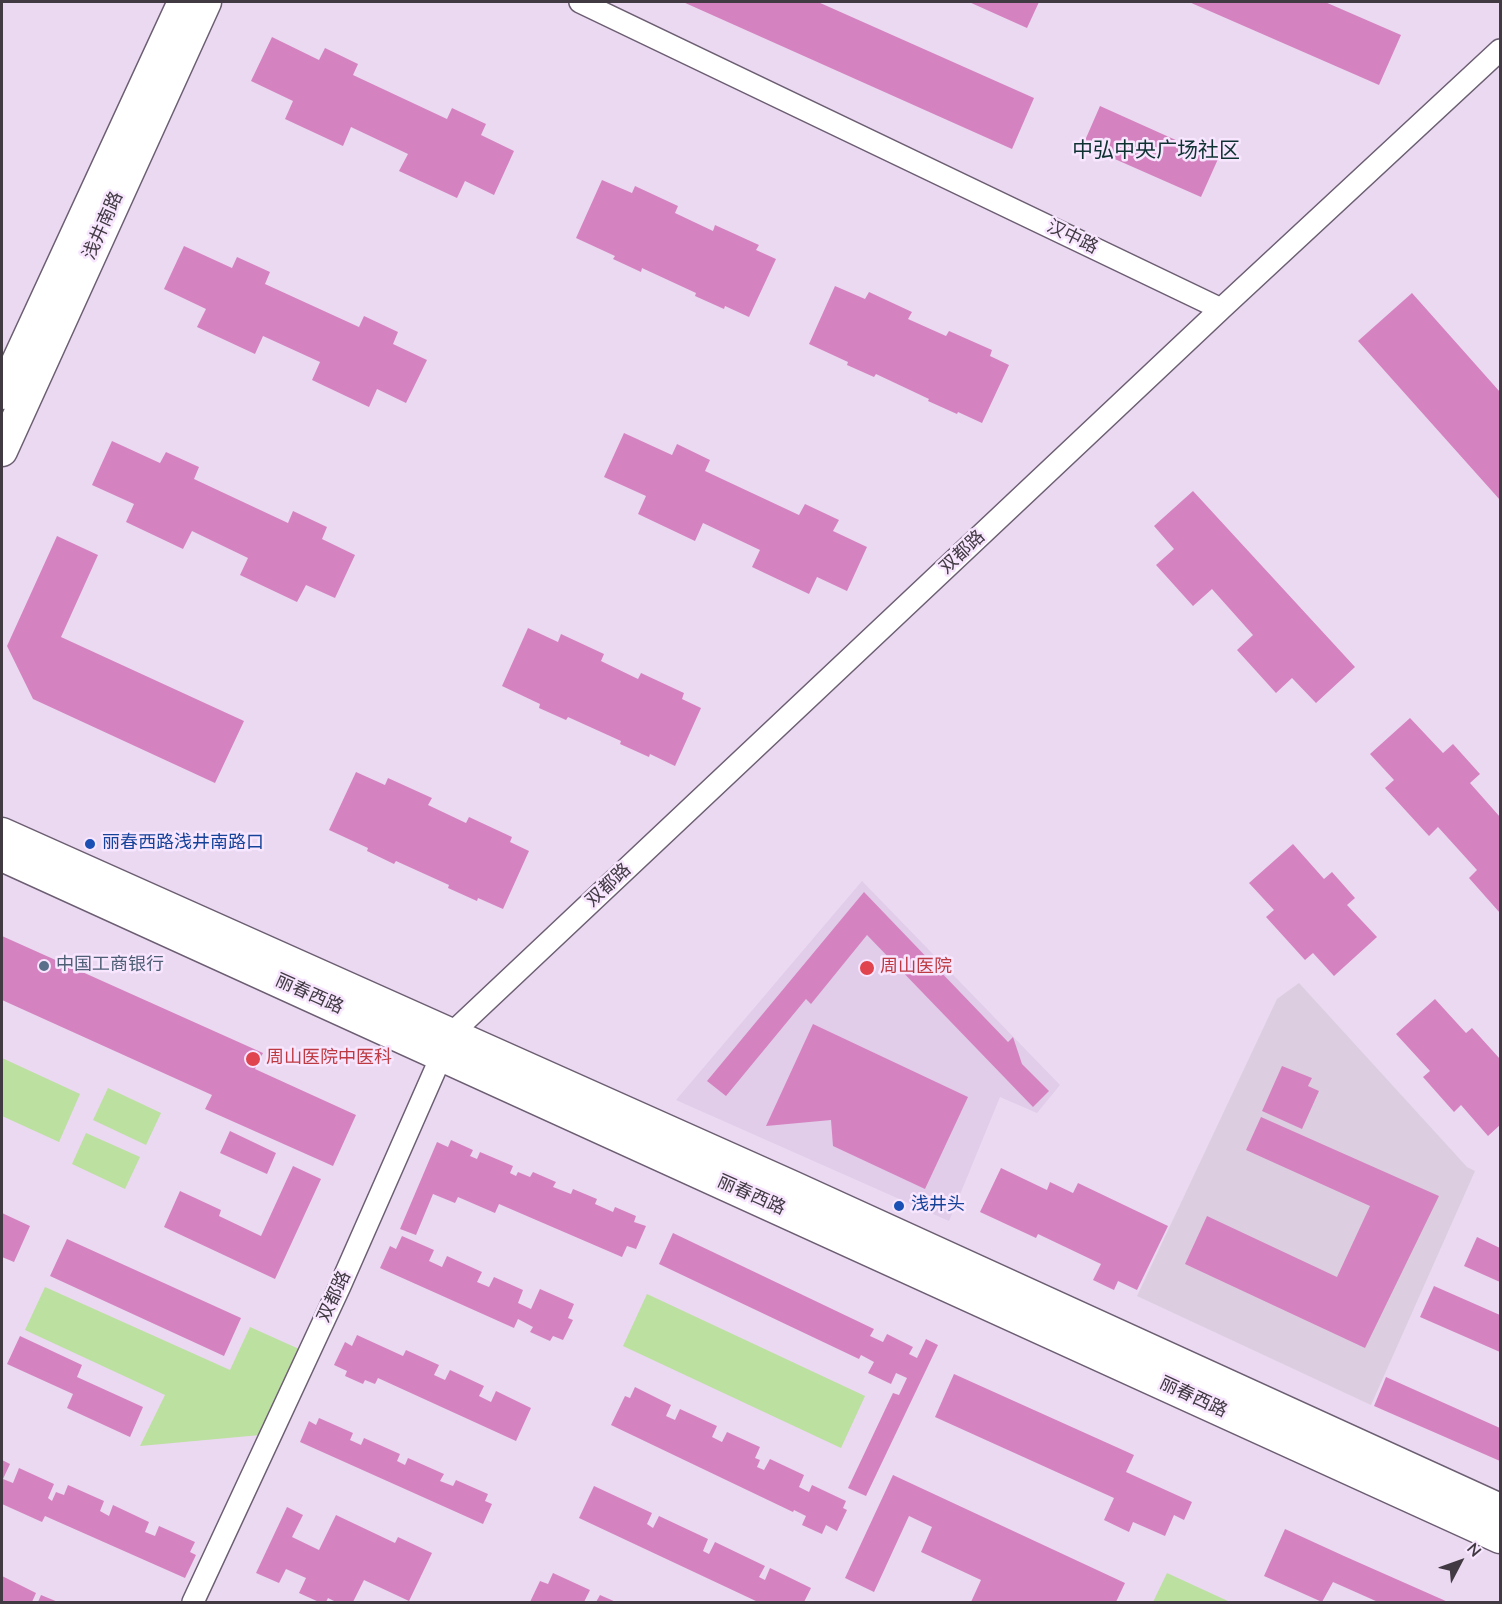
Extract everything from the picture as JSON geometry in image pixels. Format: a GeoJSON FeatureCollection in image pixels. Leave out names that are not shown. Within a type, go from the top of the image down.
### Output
{"type":"FeatureCollection","features":[{"type":"Feature","properties":{"kind":"main road","name":"浅井南路"},"geometry":{"type":"LineString","coordinates":[[2,394],[183,2]]}},
{"type":"Feature","properties":{"kind":"main road","name":"浅井南路"},"geometry":{"type":"LineString","coordinates":[[2,451],[206,2]]}},
{"type":"Feature","properties":{"kind":"main road","name":"丽春西路"},"geometry":{"type":"LineString","coordinates":[[2,833],[1500,1538]]}},
{"type":"Feature","properties":{"kind":"main road","name":"丽春西路"},"geometry":{"type":"LineString","coordinates":[[2,856],[904,1237],[1500,1509]]}},
{"type":"Feature","properties":{"kind":"street","name":"汉中路"},"geometry":{"type":"LineString","coordinates":[[580,2],[1221,309]]}},
{"type":"Feature","properties":{"kind":"street"},"geometry":{"type":"LineString","coordinates":[[1221,309],[1500,50]]}},
{"type":"Feature","properties":{"kind":"street","name":"双都路"},"geometry":{"type":"LineString","coordinates":[[193,1602],[340,1286],[447,1044],[1221,309]]}},
{"type":"Feature","properties":{"kind":"shaded area","name":"周山医院"},"geometry":{"type":"Polygon","coordinates":[[[862,881],[1060,1085],[1037,1113],[1000,1097],[949,1221],[676,1100],[862,881]]]}},
{"type":"Feature","properties":{"kind":"shaded area"},"geometry":{"type":"Polygon","coordinates":[[[1299,983],[1467,1167],[1475,1171],[1371,1405],[1137,1296],[1277,999],[1299,983]]]}},
{"type":"Feature","properties":{"kind":"green space"},"geometry":{"type":"Polygon","coordinates":[[[2,1058],[80,1094],[59,1142],[2,1116],[2,1058]]]}},
{"type":"Feature","properties":{"kind":"green space"},"geometry":{"type":"Polygon","coordinates":[[[108,1088],[161,1113],[146,1145],[93,1120],[108,1088]]]}},
{"type":"Feature","properties":{"kind":"green space"},"geometry":{"type":"Polygon","coordinates":[[[86,1133],[140,1157],[125,1189],[72,1164],[86,1133]]]}},
{"type":"Feature","properties":{"kind":"green space"},"geometry":{"type":"Polygon","coordinates":[[[45,1287],[230,1370],[250,1327],[299,1349],[260,1435],[140,1446],[165,1395],[25,1330],[45,1287]]]}},
{"type":"Feature","properties":{"kind":"green space"},"geometry":{"type":"Polygon","coordinates":[[[647,1294],[865,1396],[841,1448],[623,1346],[647,1294]]]}},
{"type":"Feature","properties":{"kind":"green space"},"geometry":{"type":"Polygon","coordinates":[[[1167,1573],[1230,1602],[1153,1602],[1167,1573]]]}},
{"type":"Feature","properties":{"kind":"building"},"geometry":{"type":"Polygon","coordinates":[[[683,2],[818,2],[1034,98],[1012,149],[683,2]]]}},
{"type":"Feature","properties":{"kind":"building"},"geometry":{"type":"Polygon","coordinates":[[[969,2],[1039,2],[1027,28],[969,2]]]}},
{"type":"Feature","properties":{"kind":"building"},"geometry":{"type":"Polygon","coordinates":[[[1189,2],[1325,2],[1401,35],[1379,85],[1189,2]]]}},
{"type":"Feature","properties":{"kind":"building"},"geometry":{"type":"Polygon","coordinates":[[[272,37],[319,60],[325,48],[358,64],[353,75],[447,119],[452,108],[486,124],[481,135],[514,151],[494,195],[465,181],[457,198],[399,171],[408,154],[351,127],[343,146],[285,119],[293,101],[251,81],[272,37]]]}},
{"type":"Feature","properties":{"kind":"building"},"geometry":{"type":"Polygon","coordinates":[[[1100,106],[1218,159],[1201,197],[1083,145],[1100,106]]]}},
{"type":"Feature","properties":{"kind":"building"},"geometry":{"type":"Polygon","coordinates":[[[602,180],[632,193],[635,186],[678,206],[675,213],[713,231],[715,225],[759,245],[756,250],[776,259],[749,317],[695,296],[696,293],[642,268],[641,272],[613,259],[615,256],[576,238],[602,180]]]}},
{"type":"Feature","properties":{"kind":"building"},"geometry":{"type":"Polygon","coordinates":[[[184,246],[232,268],[237,257],[270,272],[265,284],[359,327],[364,316],[398,332],[393,344],[427,360],[406,403],[377,389],[369,407],[312,380],[320,362],[263,336],[255,354],[197,327],[206,309],[164,289],[184,246]]]}},
{"type":"Feature","properties":{"kind":"building"},"geometry":{"type":"Polygon","coordinates":[[[835,286],[865,299],[869,292],[912,312],[908,319],[946,336],[949,331],[992,350],[990,356],[1009,365],[982,423],[928,401],[929,399],[876,374],[874,377],[847,365],[848,362],[809,344],[835,286]]]}},
{"type":"Feature","properties":{"kind":"building"},"geometry":{"type":"Polygon","coordinates":[[[1412,293],[1500,392],[1500,500],[1358,341],[1412,293]]]}},
{"type":"Feature","properties":{"kind":"building"},"geometry":{"type":"Polygon","coordinates":[[[624,433],[672,455],[677,444],[710,460],[705,471],[799,515],[805,504],[839,520],[833,531],[867,547],[847,591],[817,577],[809,594],[752,567],[760,550],[703,523],[695,541],[638,514],[646,496],[604,477],[624,433]]]}},
{"type":"Feature","properties":{"kind":"building"},"geometry":{"type":"Polygon","coordinates":[[[112,441],[160,463],[166,452],[199,467],[194,479],[288,523],[293,511],[327,527],[322,539],[355,555],[335,598],[306,585],[297,602],[240,575],[248,558],[192,531],[183,549],[126,522],[134,504],[92,485],[112,441]]]}},
{"type":"Feature","properties":{"kind":"building"},"geometry":{"type":"Polygon","coordinates":[[[1193,491],[1355,667],[1316,703],[1292,678],[1276,693],[1237,650],[1253,635],[1212,589],[1193,606],[1156,565],[1174,549],[1154,526],[1193,491]]]}},
{"type":"Feature","properties":{"kind":"building"},"geometry":{"type":"Polygon","coordinates":[[[57,536],[98,555],[61,637],[244,721],[215,783],[33,699],[7,646],[57,536]]]}},
{"type":"Feature","properties":{"kind":"building"},"geometry":{"type":"Polygon","coordinates":[[[528,628],[558,642],[561,634],[604,654],[601,661],[638,679],[641,673],[684,693],[682,699],[701,708],[675,766],[650,754],[649,757],[620,744],[621,741],[568,717],[566,720],[539,708],[540,704],[502,686],[528,628]]]}},
{"type":"Feature","properties":{"kind":"building"},"geometry":{"type":"Polygon","coordinates":[[[1410,718],[1443,753],[1453,744],[1480,774],[1470,783],[1500,817],[1500,913],[1469,878],[1477,870],[1438,827],[1429,836],[1385,788],[1394,780],[1370,754],[1410,718]]]}},
{"type":"Feature","properties":{"kind":"building"},"geometry":{"type":"Polygon","coordinates":[[[356,772],[385,785],[388,778],[432,798],[428,805],[466,823],[469,817],[512,837],[510,842],[529,851],[503,909],[478,898],[477,901],[448,888],[449,885],[396,861],[394,864],[367,851],[368,848],[329,830],[356,772]]]}},
{"type":"Feature","properties":{"kind":"building"},"geometry":{"type":"Polygon","coordinates":[[[1293,844],[1324,879],[1332,872],[1355,898],[1347,905],[1377,937],[1334,976],[1313,953],[1305,960],[1266,917],[1274,910],[1249,883],[1293,844]]]}},
{"type":"Feature","properties":{"kind":"building"},"geometry":{"type":"Polygon","coordinates":[[[864,892],[1008,1042],[1013,1037],[1022,1064],[1049,1091],[1033,1107],[867,935],[811,1004],[806,999],[726,1096],[707,1081],[864,892]]]}},
{"type":"Feature","properties":{"kind":"building"},"geometry":{"type":"Polygon","coordinates":[[[2,936],[263,1053],[255,1069],[356,1115],[333,1166],[205,1109],[212,1095],[2,1000],[2,936]]]}},
{"type":"Feature","properties":{"kind":"building"},"geometry":{"type":"Polygon","coordinates":[[[1435,999],[1466,1033],[1472,1028],[1500,1059],[1500,1125],[1488,1136],[1461,1105],[1454,1112],[1423,1077],[1430,1071],[1396,1034],[1435,999]]]}},
{"type":"Feature","properties":{"kind":"building"},"geometry":{"type":"Polygon","coordinates":[[[813,1024],[968,1097],[925,1189],[833,1146],[831,1120],[766,1126],[813,1024]]]}},
{"type":"Feature","properties":{"kind":"building"},"geometry":{"type":"Polygon","coordinates":[[[1282,1066],[1312,1078],[1308,1086],[1319,1091],[1302,1129],[1262,1111],[1282,1066]]]}},
{"type":"Feature","properties":{"kind":"building"},"geometry":{"type":"Polygon","coordinates":[[[1261,1117],[1439,1196],[1365,1348],[1185,1264],[1207,1216],[1337,1277],[1370,1206],[1246,1150],[1261,1117]]]}},
{"type":"Feature","properties":{"kind":"building"},"geometry":{"type":"Polygon","coordinates":[[[230,1131],[276,1153],[267,1174],[220,1153],[230,1131]]]}},
{"type":"Feature","properties":{"kind":"building"},"geometry":{"type":"Polygon","coordinates":[[[451,1140],[473,1150],[470,1156],[477,1159],[480,1152],[513,1166],[510,1173],[516,1176],[518,1172],[530,1177],[533,1172],[556,1182],[553,1187],[571,1194],[573,1189],[597,1199],[595,1204],[613,1212],[615,1207],[636,1216],[634,1222],[646,1226],[636,1249],[627,1246],[622,1257],[499,1204],[495,1213],[458,1197],[455,1203],[433,1194],[416,1235],[400,1229],[437,1142],[448,1147],[451,1140]]]}},
{"type":"Feature","properties":{"kind":"building"},"geometry":{"type":"Polygon","coordinates":[[[293,1166],[321,1179],[275,1279],[164,1227],[180,1191],[221,1210],[219,1216],[261,1236],[293,1166]]]}},
{"type":"Feature","properties":{"kind":"building"},"geometry":{"type":"Polygon","coordinates":[[[1001,1168],[1047,1190],[1050,1182],[1073,1193],[1078,1183],[1168,1226],[1137,1290],[1118,1281],[1114,1290],[1093,1280],[1101,1264],[1038,1234],[1036,1238],[980,1212],[1001,1168]]]}},
{"type":"Feature","properties":{"kind":"building"},"geometry":{"type":"Polygon","coordinates":[[[2,1213],[30,1226],[14,1262],[2,1257],[2,1213]]]}},
{"type":"Feature","properties":{"kind":"building"},"geometry":{"type":"Polygon","coordinates":[[[673,1233],[874,1329],[870,1336],[883,1342],[887,1334],[913,1347],[909,1354],[917,1358],[926,1339],[938,1345],[866,1496],[848,1488],[893,1393],[899,1395],[907,1378],[896,1373],[891,1384],[868,1373],[874,1362],[861,1355],[859,1359],[659,1264],[673,1233]]]}},
{"type":"Feature","properties":{"kind":"building"},"geometry":{"type":"Polygon","coordinates":[[[402,1236],[434,1250],[429,1261],[442,1267],[447,1256],[482,1272],[477,1282],[489,1287],[494,1277],[523,1290],[518,1303],[531,1309],[540,1289],[574,1304],[568,1318],[573,1320],[563,1340],[553,1336],[550,1341],[530,1332],[533,1327],[518,1319],[514,1328],[380,1268],[390,1246],[396,1249],[402,1236]]]}},
{"type":"Feature","properties":{"kind":"building"},"geometry":{"type":"Polygon","coordinates":[[[1477,1237],[1500,1248],[1500,1282],[1464,1266],[1477,1237]]]}},
{"type":"Feature","properties":{"kind":"building"},"geometry":{"type":"Polygon","coordinates":[[[67,1239],[241,1318],[224,1356],[50,1276],[67,1239]]]}},
{"type":"Feature","properties":{"kind":"building"},"geometry":{"type":"Polygon","coordinates":[[[1434,1286],[1500,1315],[1500,1352],[1420,1317],[1434,1286]]]}},
{"type":"Feature","properties":{"kind":"building"},"geometry":{"type":"Polygon","coordinates":[[[357,1335],[403,1356],[406,1350],[439,1365],[434,1375],[445,1380],[450,1370],[484,1386],[479,1396],[491,1402],[496,1391],[531,1408],[516,1441],[378,1378],[375,1384],[365,1380],[363,1384],[345,1376],[347,1371],[334,1365],[345,1342],[352,1346],[357,1335]]]}},
{"type":"Feature","properties":{"kind":"building"},"geometry":{"type":"Polygon","coordinates":[[[20,1336],[82,1365],[77,1377],[143,1407],[130,1437],[67,1408],[73,1394],[7,1364],[20,1336]]]}},
{"type":"Feature","properties":{"kind":"building"},"geometry":{"type":"Polygon","coordinates":[[[954,1374],[1134,1455],[1126,1472],[1192,1502],[1184,1520],[1174,1515],[1165,1536],[1133,1522],[1129,1532],[1104,1520],[1114,1498],[935,1417],[954,1374]]]}},
{"type":"Feature","properties":{"kind":"building"},"geometry":{"type":"Polygon","coordinates":[[[1386,1377],[1500,1428],[1500,1461],[1374,1406],[1386,1377]]]}},
{"type":"Feature","properties":{"kind":"building"},"geometry":{"type":"Polygon","coordinates":[[[635,1387],[671,1405],[666,1416],[675,1420],[680,1409],[717,1426],[712,1437],[722,1442],[727,1432],[760,1447],[755,1458],[760,1460],[757,1467],[764,1470],[770,1459],[804,1475],[799,1487],[809,1492],[812,1485],[846,1501],[843,1508],[847,1510],[837,1531],[826,1525],[822,1534],[802,1525],[806,1516],[794,1510],[793,1512],[611,1425],[625,1396],[630,1398],[635,1387]]]}},
{"type":"Feature","properties":{"kind":"building"},"geometry":{"type":"Polygon","coordinates":[[[319,1418],[353,1433],[350,1440],[361,1445],[364,1438],[400,1454],[397,1461],[405,1465],[408,1458],[444,1474],[440,1481],[453,1486],[456,1480],[488,1494],[485,1501],[492,1504],[483,1524],[300,1442],[309,1421],[316,1425],[319,1418]]]}},
{"type":"Feature","properties":{"kind":"building"},"geometry":{"type":"Polygon","coordinates":[[[2,1460],[10,1464],[3,1479],[13,1483],[19,1468],[54,1484],[48,1498],[52,1501],[56,1492],[64,1495],[68,1485],[104,1501],[100,1511],[109,1516],[113,1505],[149,1522],[145,1532],[155,1536],[159,1526],[195,1542],[190,1552],[196,1555],[185,1578],[45,1516],[42,1522],[2,1504],[2,1460]]]}},
{"type":"Feature","properties":{"kind":"building"},"geometry":{"type":"Polygon","coordinates":[[[893,1475],[1125,1583],[1116,1602],[971,1602],[981,1580],[921,1552],[932,1527],[909,1516],[874,1592],[845,1578],[893,1475]]]}},
{"type":"Feature","properties":{"kind":"building"},"geometry":{"type":"Polygon","coordinates":[[[594,1486],[652,1513],[647,1524],[653,1528],[659,1516],[708,1539],[703,1551],[709,1554],[715,1542],[765,1566],[759,1577],[765,1580],[770,1568],[811,1588],[804,1602],[758,1602],[579,1518],[594,1486]]]}},
{"type":"Feature","properties":{"kind":"building"},"geometry":{"type":"Polygon","coordinates":[[[287,1507],[303,1515],[292,1537],[319,1550],[336,1515],[395,1543],[398,1537],[432,1553],[409,1601],[364,1580],[353,1602],[336,1602],[328,1598],[326,1602],[319,1602],[299,1593],[306,1578],[286,1569],[279,1583],[256,1573],[287,1507]]]}},
{"type":"Feature","properties":{"kind":"building"},"geometry":{"type":"Polygon","coordinates":[[[1285,1529],[1448,1602],[1378,1602],[1333,1582],[1322,1602],[1264,1576],[1285,1529]]]}},
{"type":"Feature","properties":{"kind":"building"},"geometry":{"type":"Polygon","coordinates":[[[553,1573],[590,1590],[584,1602],[530,1602],[540,1581],[548,1584],[553,1573]]]}},
{"type":"Feature","properties":{"kind":"building"},"geometry":{"type":"Polygon","coordinates":[[[2,1576],[36,1593],[32,1602],[2,1602],[2,1576]]]}},
{"type":"Feature","properties":{"kind":"building"},"geometry":{"type":"Polygon","coordinates":[[[41,1595],[58,1602],[38,1602],[41,1595]]]}},
{"type":"Feature","properties":{"kind":"building"},"geometry":{"type":"Polygon","coordinates":[[[600,1595],[616,1602],[596,1602],[600,1595]]]}},
{"type":"Feature","properties":{"kind":"place","name":"丽春西路浅井南路口"},"geometry":{"type":"Point","coordinates":[90,844]}},
{"type":"Feature","properties":{"kind":"place","name":"中国工商银行"},"geometry":{"type":"Point","coordinates":[44,966]}},
{"type":"Feature","properties":{"kind":"place","name":"周山医院"},"geometry":{"type":"Point","coordinates":[867,968]}},
{"type":"Feature","properties":{"kind":"place","name":"周山医院中医科"},"geometry":{"type":"Point","coordinates":[253,1059]}},
{"type":"Feature","properties":{"kind":"place","name":"浅井头"},"geometry":{"type":"Point","coordinates":[899,1206]}},
{"type":"Feature","properties":{"kind":"district","name":"中弘中央广场社区"},"geometry":{"type":"Point","coordinates":[1156,152]}}]}
